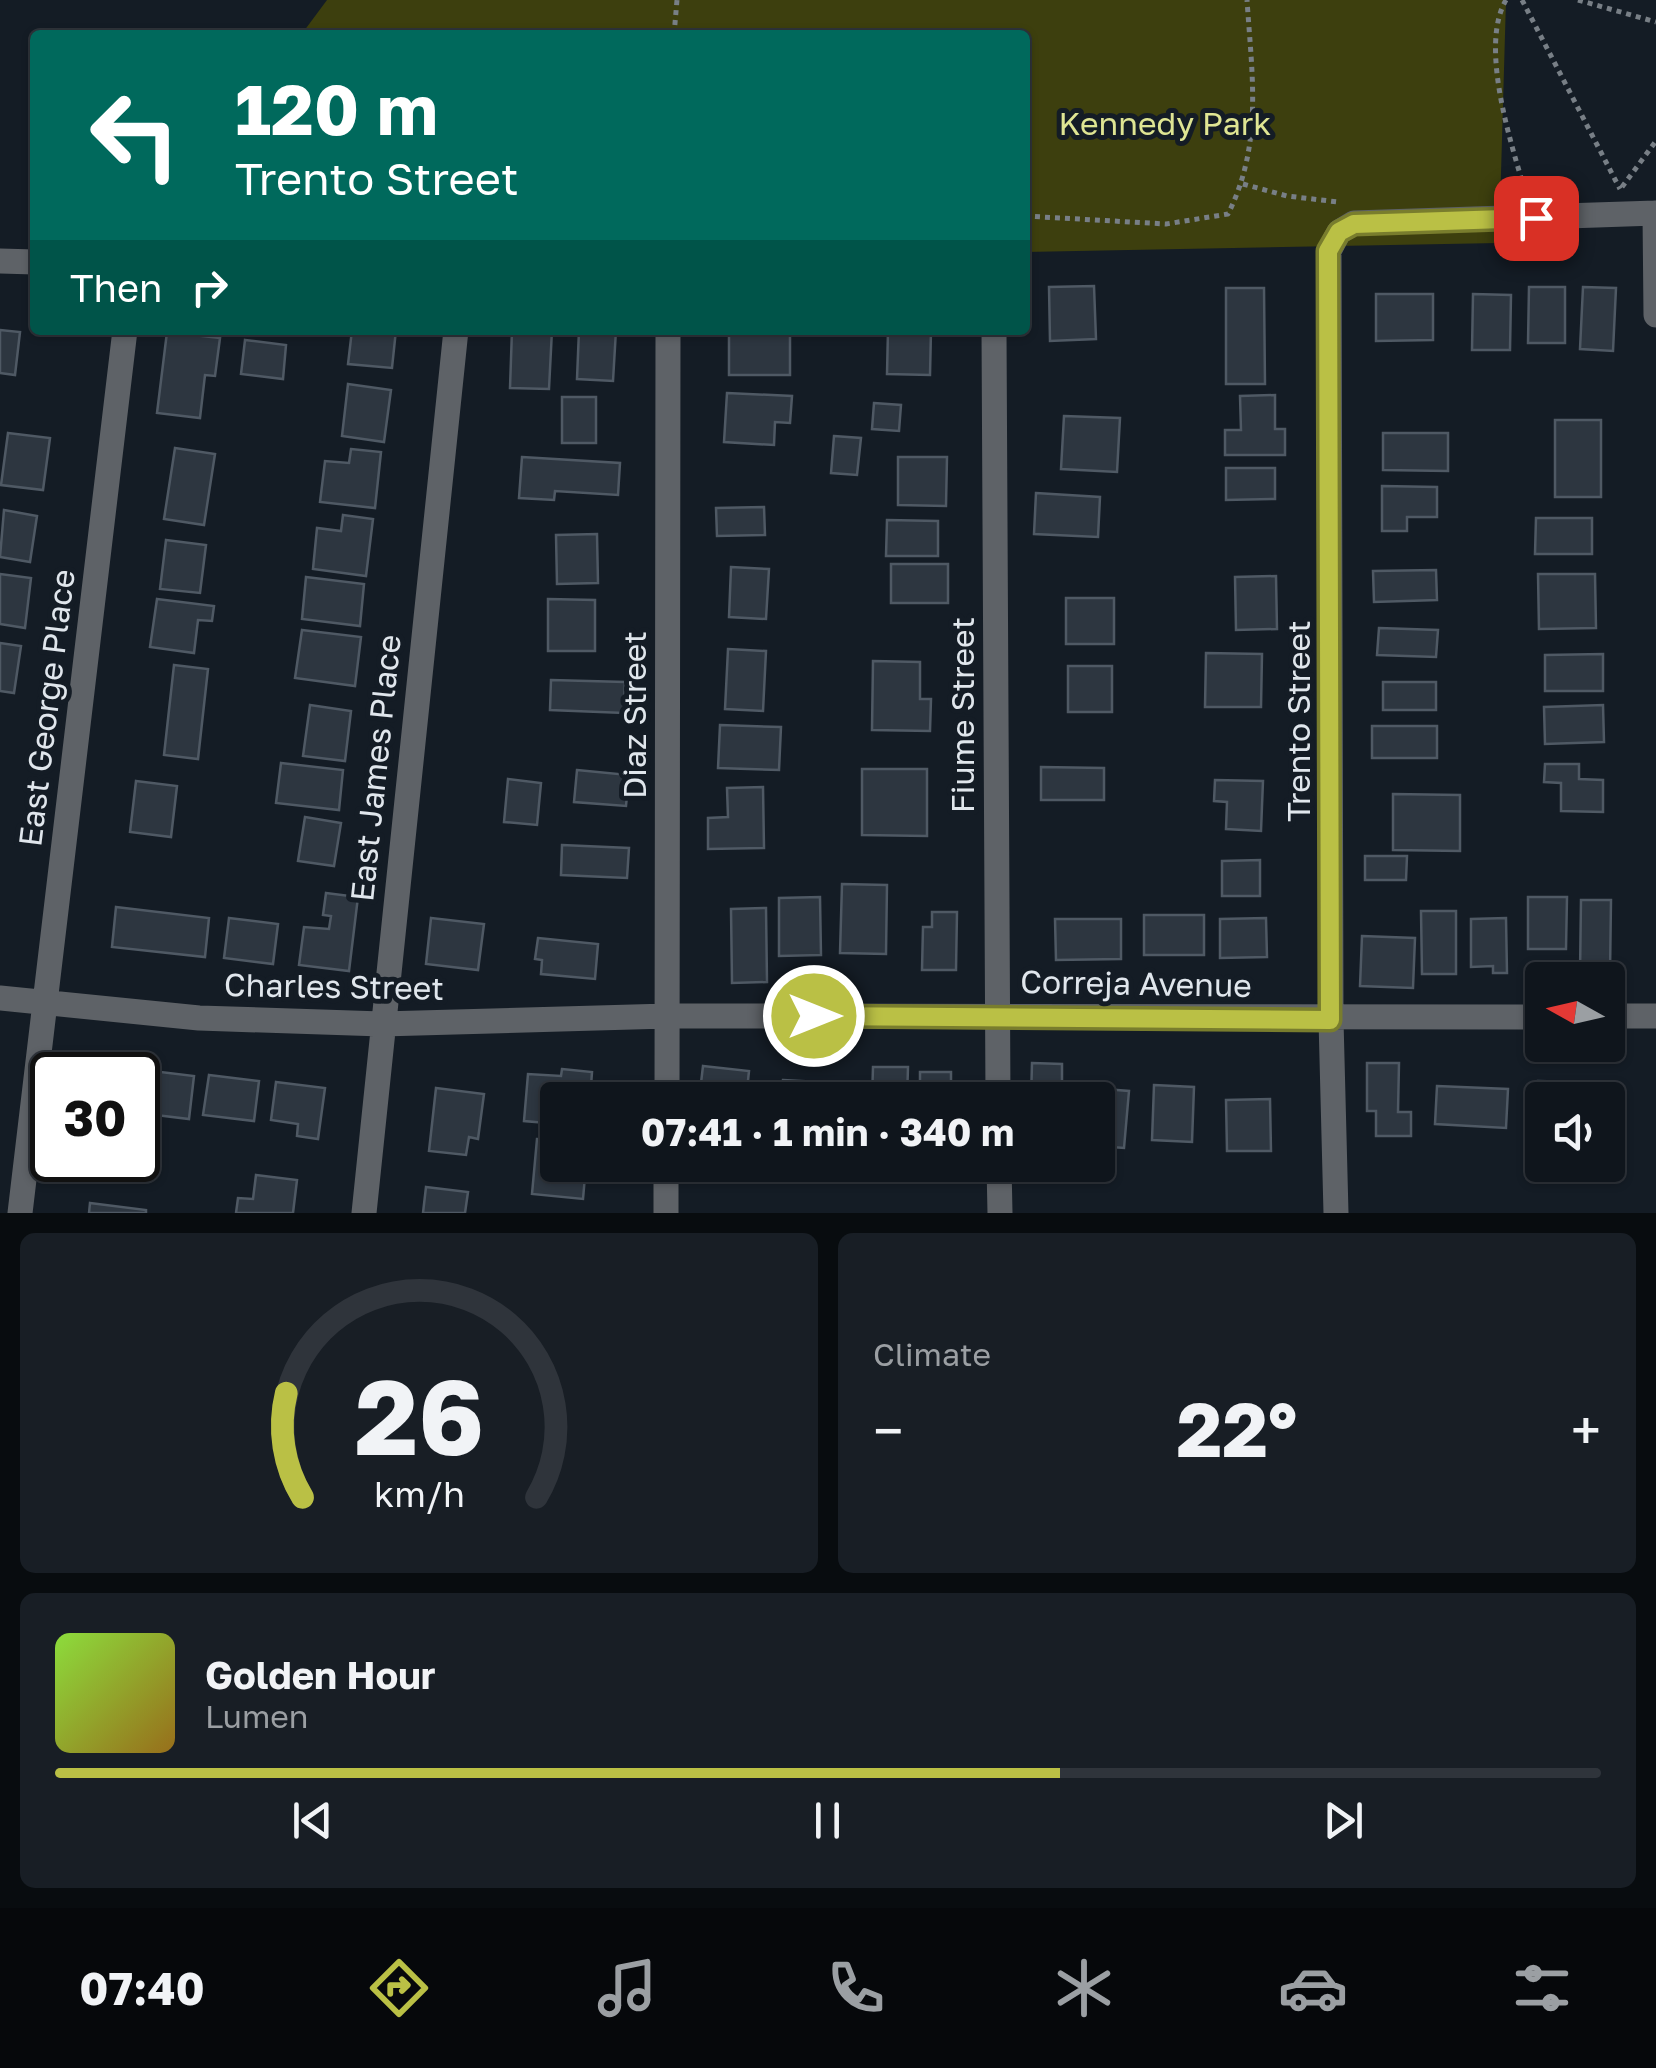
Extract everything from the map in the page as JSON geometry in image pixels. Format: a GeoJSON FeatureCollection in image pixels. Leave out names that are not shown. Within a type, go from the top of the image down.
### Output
{"type":"FeatureCollection","features":[{"type":"Feature","properties":{"kind":"street","name":"Trento Street"},"geometry":{"type":"LineString","coordinates":[[1336,1213],[1330,1020],[1328,251],[1339,232],[1354,224],[1648,213]]}},
{"type":"Feature","properties":{"kind":"street"},"geometry":{"type":"LineString","coordinates":[[1648,213],[1656,315]]}},
{"type":"Feature","properties":{"kind":"street"},"geometry":{"type":"LineString","coordinates":[[0,261],[30,262]]}},
{"type":"Feature","properties":{"kind":"street","name":"East George Place"},"geometry":{"type":"LineString","coordinates":[[20,1213],[124,335]]}},
{"type":"Feature","properties":{"kind":"street","name":"East James Place"},"geometry":{"type":"LineString","coordinates":[[364,1213],[455,335]]}},
{"type":"Feature","properties":{"kind":"street","name":"Diaz Street"},"geometry":{"type":"LineString","coordinates":[[667,1082],[668,335]]}},
{"type":"Feature","properties":{"kind":"street","name":"Fiume Street"},"geometry":{"type":"LineString","coordinates":[[994,335],[998,1082]]}},
{"type":"Feature","properties":{"kind":"street","name":"Charles Street"},"geometry":{"type":"LineString","coordinates":[[0,998],[199,1018],[382,1024],[668,1016]]}},
{"type":"Feature","properties":{"kind":"street","name":"Correja Avenue"},"geometry":{"type":"LineString","coordinates":[[668,1016],[1330,1020],[1525,1017]]}},
{"type":"Feature","properties":{"kind":"street"},"geometry":{"type":"LineString","coordinates":[[1625,1016],[1656,1016]]}},
{"type":"Feature","properties":{"kind":"street"},"geometry":{"type":"LineString","coordinates":[[666,1182],[666,1213]]}},
{"type":"Feature","properties":{"kind":"street"},"geometry":{"type":"LineString","coordinates":[[999,1182],[1000,1213]]}},
{"type":"Feature","properties":{"kind":"path"},"geometry":{"type":"LineString","coordinates":[[674,30],[677,0]]}},
{"type":"Feature","properties":{"kind":"path"},"geometry":{"type":"LineString","coordinates":[[1030,216],[1166,224],[1228,214],[1246,178],[1254,104],[1247,0]]}},
{"type":"Feature","properties":{"kind":"path"},"geometry":{"type":"LineString","coordinates":[[1506,0],[1499,11],[1496,51],[1500,97],[1526,191]]}},
{"type":"Feature","properties":{"kind":"path"},"geometry":{"type":"LineString","coordinates":[[1522,0],[1648,213]]}},
{"type":"Feature","properties":{"kind":"path"},"geometry":{"type":"LineString","coordinates":[[1578,0],[1656,22]]}},
{"type":"Feature","properties":{"kind":"green space","name":"Kennedy Park"},"geometry":{"type":"Polygon","coordinates":[[[327,0],[1506,0],[1499,243],[1030,252],[1030,30],[305,30],[327,0]]]}},
{"type":"Feature","properties":{"kind":"building"},"geometry":{"type":"Polygon","coordinates":[[[1094,286],[1096,339],[1050,341],[1049,287],[1094,286]]]}},
{"type":"Feature","properties":{"kind":"building"},"geometry":{"type":"Polygon","coordinates":[[[1529,287],[1565,287],[1565,343],[1528,343],[1529,287]]]}},
{"type":"Feature","properties":{"kind":"building"},"geometry":{"type":"Polygon","coordinates":[[[1583,287],[1616,288],[1613,351],[1580,349],[1583,287]]]}},
{"type":"Feature","properties":{"kind":"building"},"geometry":{"type":"Polygon","coordinates":[[[1226,288],[1264,288],[1265,384],[1226,384],[1226,288]]]}},
{"type":"Feature","properties":{"kind":"building"},"geometry":{"type":"Polygon","coordinates":[[[1376,294],[1433,294],[1433,340],[1376,341],[1376,294]]]}},
{"type":"Feature","properties":{"kind":"building"},"geometry":{"type":"Polygon","coordinates":[[[1473,294],[1511,295],[1510,350],[1472,350],[1473,294]]]}},
{"type":"Feature","properties":{"kind":"building"},"geometry":{"type":"Polygon","coordinates":[[[0,330],[20,332],[15,375],[0,373],[0,330]]]}},
{"type":"Feature","properties":{"kind":"building"},"geometry":{"type":"Polygon","coordinates":[[[167,335],[220,338],[215,376],[205,375],[200,418],[157,413],[167,335]]]}},
{"type":"Feature","properties":{"kind":"building"},"geometry":{"type":"Polygon","coordinates":[[[351,335],[395,335],[392,368],[348,364],[351,335]]]}},
{"type":"Feature","properties":{"kind":"building"},"geometry":{"type":"Polygon","coordinates":[[[512,335],[552,335],[549,389],[510,388],[512,335]]]}},
{"type":"Feature","properties":{"kind":"building"},"geometry":{"type":"Polygon","coordinates":[[[579,335],[616,335],[613,381],[577,379],[579,335]]]}},
{"type":"Feature","properties":{"kind":"building"},"geometry":{"type":"Polygon","coordinates":[[[729,335],[790,335],[790,375],[729,375],[729,335]]]}},
{"type":"Feature","properties":{"kind":"building"},"geometry":{"type":"Polygon","coordinates":[[[888,335],[931,335],[930,375],[887,374],[888,335]]]}},
{"type":"Feature","properties":{"kind":"building"},"geometry":{"type":"Polygon","coordinates":[[[245,340],[286,345],[283,379],[241,374],[245,340]]]}},
{"type":"Feature","properties":{"kind":"building"},"geometry":{"type":"Polygon","coordinates":[[[348,384],[391,390],[384,442],[342,436],[348,384]]]}},
{"type":"Feature","properties":{"kind":"building"},"geometry":{"type":"Polygon","coordinates":[[[727,393],[792,396],[790,423],[775,422],[774,445],[724,442],[727,393]]]}},
{"type":"Feature","properties":{"kind":"building"},"geometry":{"type":"Polygon","coordinates":[[[1275,395],[1275,429],[1285,429],[1285,455],[1225,455],[1225,430],[1241,430],[1240,396],[1275,395]]]}},
{"type":"Feature","properties":{"kind":"building"},"geometry":{"type":"Polygon","coordinates":[[[562,397],[596,397],[596,443],[562,443],[562,397]]]}},
{"type":"Feature","properties":{"kind":"building"},"geometry":{"type":"Polygon","coordinates":[[[874,403],[901,405],[899,431],[872,429],[874,403]]]}},
{"type":"Feature","properties":{"kind":"building"},"geometry":{"type":"Polygon","coordinates":[[[1064,416],[1120,418],[1117,472],[1061,469],[1064,416]]]}},
{"type":"Feature","properties":{"kind":"building"},"geometry":{"type":"Polygon","coordinates":[[[1555,420],[1601,420],[1601,497],[1555,497],[1555,420]]]}},
{"type":"Feature","properties":{"kind":"building"},"geometry":{"type":"Polygon","coordinates":[[[8,433],[50,438],[43,490],[1,485],[8,433]]]}},
{"type":"Feature","properties":{"kind":"building"},"geometry":{"type":"Polygon","coordinates":[[[1383,433],[1448,433],[1448,471],[1383,470],[1383,433]]]}},
{"type":"Feature","properties":{"kind":"building"},"geometry":{"type":"Polygon","coordinates":[[[834,436],[861,438],[857,475],[831,473],[834,436]]]}},
{"type":"Feature","properties":{"kind":"building"},"geometry":{"type":"Polygon","coordinates":[[[175,448],[215,454],[204,525],[164,519],[175,448]]]}},
{"type":"Feature","properties":{"kind":"building"},"geometry":{"type":"Polygon","coordinates":[[[351,449],[381,452],[375,508],[320,502],[325,461],[349,463],[351,449]]]}},
{"type":"Feature","properties":{"kind":"building"},"geometry":{"type":"Polygon","coordinates":[[[522,457],[620,463],[618,495],[555,491],[554,500],[519,498],[522,457]]]}},
{"type":"Feature","properties":{"kind":"building"},"geometry":{"type":"Polygon","coordinates":[[[898,457],[947,457],[946,506],[898,505],[898,457]]]}},
{"type":"Feature","properties":{"kind":"building"},"geometry":{"type":"Polygon","coordinates":[[[1226,468],[1275,468],[1275,499],[1226,500],[1226,468]]]}},
{"type":"Feature","properties":{"kind":"building"},"geometry":{"type":"Polygon","coordinates":[[[1382,486],[1437,487],[1437,517],[1407,517],[1407,531],[1382,531],[1382,486]]]}},
{"type":"Feature","properties":{"kind":"building"},"geometry":{"type":"Polygon","coordinates":[[[1036,493],[1100,497],[1098,537],[1034,534],[1036,493]]]}},
{"type":"Feature","properties":{"kind":"building"},"geometry":{"type":"Polygon","coordinates":[[[764,507],[765,535],[717,536],[716,508],[764,507]]]}},
{"type":"Feature","properties":{"kind":"building"},"geometry":{"type":"Polygon","coordinates":[[[4,510],[37,516],[30,562],[0,557],[4,510]]]}},
{"type":"Feature","properties":{"kind":"building"},"geometry":{"type":"Polygon","coordinates":[[[343,515],[373,519],[366,576],[313,569],[317,528],[341,531],[343,515]]]}},
{"type":"Feature","properties":{"kind":"building"},"geometry":{"type":"Polygon","coordinates":[[[1536,518],[1592,518],[1592,554],[1535,554],[1536,518]]]}},
{"type":"Feature","properties":{"kind":"building"},"geometry":{"type":"Polygon","coordinates":[[[887,520],[938,521],[938,556],[886,556],[887,520]]]}},
{"type":"Feature","properties":{"kind":"building"},"geometry":{"type":"Polygon","coordinates":[[[597,534],[598,583],[557,584],[556,535],[597,534]]]}},
{"type":"Feature","properties":{"kind":"building"},"geometry":{"type":"Polygon","coordinates":[[[166,540],[206,545],[200,593],[160,589],[166,540]]]}},
{"type":"Feature","properties":{"kind":"building"},"geometry":{"type":"Polygon","coordinates":[[[891,564],[948,564],[948,603],[891,603],[891,564]]]}},
{"type":"Feature","properties":{"kind":"building"},"geometry":{"type":"Polygon","coordinates":[[[731,567],[769,569],[766,619],[729,617],[731,567]]]}},
{"type":"Feature","properties":{"kind":"building"},"geometry":{"type":"Polygon","coordinates":[[[1436,570],[1437,600],[1374,602],[1373,571],[1436,570]]]}},
{"type":"Feature","properties":{"kind":"building"},"geometry":{"type":"Polygon","coordinates":[[[0,574],[31,578],[25,628],[0,624],[0,574]]]}},
{"type":"Feature","properties":{"kind":"building"},"geometry":{"type":"Polygon","coordinates":[[[1538,574],[1595,574],[1596,628],[1539,629],[1538,574]]]}},
{"type":"Feature","properties":{"kind":"building"},"geometry":{"type":"Polygon","coordinates":[[[1276,576],[1277,629],[1236,630],[1235,577],[1276,576]]]}},
{"type":"Feature","properties":{"kind":"building"},"geometry":{"type":"Polygon","coordinates":[[[306,577],[364,584],[360,626],[302,619],[306,577]]]}},
{"type":"Feature","properties":{"kind":"building"},"geometry":{"type":"Polygon","coordinates":[[[1066,598],[1114,598],[1114,644],[1066,644],[1066,598]]]}},
{"type":"Feature","properties":{"kind":"building"},"geometry":{"type":"Polygon","coordinates":[[[157,599],[214,606],[212,621],[198,620],[194,653],[150,647],[157,599]]]}},
{"type":"Feature","properties":{"kind":"building"},"geometry":{"type":"Polygon","coordinates":[[[548,599],[595,600],[595,651],[548,651],[548,599]]]}},
{"type":"Feature","properties":{"kind":"building"},"geometry":{"type":"Polygon","coordinates":[[[1379,628],[1438,630],[1436,657],[1377,655],[1379,628]]]}},
{"type":"Feature","properties":{"kind":"building"},"geometry":{"type":"Polygon","coordinates":[[[302,630],[361,637],[355,686],[295,678],[302,630]]]}},
{"type":"Feature","properties":{"kind":"building"},"geometry":{"type":"Polygon","coordinates":[[[0,643],[21,646],[14,693],[0,691],[0,643]]]}},
{"type":"Feature","properties":{"kind":"building"},"geometry":{"type":"Polygon","coordinates":[[[728,649],[766,651],[763,711],[725,709],[728,649]]]}},
{"type":"Feature","properties":{"kind":"building"},"geometry":{"type":"Polygon","coordinates":[[[1206,653],[1262,654],[1261,707],[1205,707],[1206,653]]]}},
{"type":"Feature","properties":{"kind":"building"},"geometry":{"type":"Polygon","coordinates":[[[1603,654],[1603,691],[1545,691],[1545,655],[1603,654]]]}},
{"type":"Feature","properties":{"kind":"building"},"geometry":{"type":"Polygon","coordinates":[[[873,661],[920,662],[920,699],[931,699],[930,731],[872,730],[873,661]]]}},
{"type":"Feature","properties":{"kind":"building"},"geometry":{"type":"Polygon","coordinates":[[[174,665],[208,669],[198,759],[164,755],[174,665]]]}},
{"type":"Feature","properties":{"kind":"building"},"geometry":{"type":"Polygon","coordinates":[[[1068,666],[1112,666],[1112,712],[1068,712],[1068,666]]]}},
{"type":"Feature","properties":{"kind":"building"},"geometry":{"type":"Polygon","coordinates":[[[551,680],[625,682],[624,713],[550,710],[551,680]]]}},
{"type":"Feature","properties":{"kind":"building"},"geometry":{"type":"Polygon","coordinates":[[[1383,682],[1436,682],[1436,710],[1383,710],[1383,682]]]}},
{"type":"Feature","properties":{"kind":"building"},"geometry":{"type":"Polygon","coordinates":[[[310,705],[351,711],[345,761],[303,756],[310,705]]]}},
{"type":"Feature","properties":{"kind":"building"},"geometry":{"type":"Polygon","coordinates":[[[1603,705],[1604,742],[1545,744],[1544,707],[1603,705]]]}},
{"type":"Feature","properties":{"kind":"building"},"geometry":{"type":"Polygon","coordinates":[[[720,725],[781,727],[779,770],[718,768],[720,725]]]}},
{"type":"Feature","properties":{"kind":"building"},"geometry":{"type":"Polygon","coordinates":[[[1372,726],[1437,726],[1437,758],[1372,758],[1372,726]]]}},
{"type":"Feature","properties":{"kind":"building"},"geometry":{"type":"Polygon","coordinates":[[[281,763],[343,770],[339,810],[276,803],[281,763]]]}},
{"type":"Feature","properties":{"kind":"building"},"geometry":{"type":"Polygon","coordinates":[[[1545,764],[1579,764],[1579,779],[1603,780],[1603,812],[1561,811],[1561,783],[1544,782],[1545,764]]]}},
{"type":"Feature","properties":{"kind":"building"},"geometry":{"type":"Polygon","coordinates":[[[1041,767],[1104,768],[1104,800],[1041,800],[1041,767]]]}},
{"type":"Feature","properties":{"kind":"building"},"geometry":{"type":"Polygon","coordinates":[[[862,769],[927,769],[927,836],[862,835],[862,769]]]}},
{"type":"Feature","properties":{"kind":"building"},"geometry":{"type":"Polygon","coordinates":[[[577,770],[629,775],[626,806],[574,802],[577,770]]]}},
{"type":"Feature","properties":{"kind":"building"},"geometry":{"type":"Polygon","coordinates":[[[508,779],[541,783],[537,825],[504,822],[508,779]]]}},
{"type":"Feature","properties":{"kind":"building"},"geometry":{"type":"Polygon","coordinates":[[[1215,780],[1263,781],[1261,831],[1226,829],[1227,802],[1214,801],[1215,780]]]}},
{"type":"Feature","properties":{"kind":"building"},"geometry":{"type":"Polygon","coordinates":[[[136,781],[177,786],[171,837],[130,832],[136,781]]]}},
{"type":"Feature","properties":{"kind":"building"},"geometry":{"type":"Polygon","coordinates":[[[763,787],[764,848],[708,849],[708,818],[728,817],[727,788],[763,787]]]}},
{"type":"Feature","properties":{"kind":"building"},"geometry":{"type":"Polygon","coordinates":[[[1393,794],[1460,795],[1460,851],[1393,850],[1393,794]]]}},
{"type":"Feature","properties":{"kind":"building"},"geometry":{"type":"Polygon","coordinates":[[[305,817],[341,823],[334,866],[298,861],[305,817]]]}},
{"type":"Feature","properties":{"kind":"building"},"geometry":{"type":"Polygon","coordinates":[[[562,845],[629,848],[627,878],[561,875],[562,845]]]}},
{"type":"Feature","properties":{"kind":"building"},"geometry":{"type":"Polygon","coordinates":[[[1365,856],[1407,856],[1406,880],[1365,880],[1365,856]]]}},
{"type":"Feature","properties":{"kind":"building"},"geometry":{"type":"Polygon","coordinates":[[[1260,860],[1260,896],[1222,896],[1222,861],[1260,860]]]}},
{"type":"Feature","properties":{"kind":"building"},"geometry":{"type":"Polygon","coordinates":[[[842,884],[887,885],[886,954],[840,953],[842,884]]]}},
{"type":"Feature","properties":{"kind":"building"},"geometry":{"type":"Polygon","coordinates":[[[326,893],[358,897],[349,971],[299,965],[304,927],[329,929],[331,916],[323,915],[326,893]]]}},
{"type":"Feature","properties":{"kind":"building"},"geometry":{"type":"Polygon","coordinates":[[[820,897],[821,955],[779,956],[779,898],[820,897]]]}},
{"type":"Feature","properties":{"kind":"building"},"geometry":{"type":"Polygon","coordinates":[[[1528,897],[1567,897],[1566,949],[1528,949],[1528,897]]]}},
{"type":"Feature","properties":{"kind":"building"},"geometry":{"type":"Polygon","coordinates":[[[1581,900],[1611,900],[1610,962],[1580,962],[1581,900]]]}},
{"type":"Feature","properties":{"kind":"building"},"geometry":{"type":"Polygon","coordinates":[[[116,907],[209,918],[205,957],[112,947],[116,907]]]}},
{"type":"Feature","properties":{"kind":"building"},"geometry":{"type":"Polygon","coordinates":[[[766,908],[767,982],[732,983],[731,909],[766,908]]]}},
{"type":"Feature","properties":{"kind":"building"},"geometry":{"type":"Polygon","coordinates":[[[1421,911],[1456,911],[1456,974],[1422,974],[1421,911]]]}},
{"type":"Feature","properties":{"kind":"building"},"geometry":{"type":"Polygon","coordinates":[[[932,912],[957,912],[956,970],[922,970],[923,927],[932,927],[932,912]]]}},
{"type":"Feature","properties":{"kind":"building"},"geometry":{"type":"Polygon","coordinates":[[[1144,915],[1204,915],[1204,955],[1144,955],[1144,915]]]}},
{"type":"Feature","properties":{"kind":"building"},"geometry":{"type":"Polygon","coordinates":[[[229,918],[278,924],[273,964],[224,958],[229,918]]]}},
{"type":"Feature","properties":{"kind":"building"},"geometry":{"type":"Polygon","coordinates":[[[431,918],[484,924],[478,970],[426,964],[431,918]]]}},
{"type":"Feature","properties":{"kind":"building"},"geometry":{"type":"Polygon","coordinates":[[[1266,918],[1267,957],[1220,958],[1220,919],[1266,918]]]}},
{"type":"Feature","properties":{"kind":"building"},"geometry":{"type":"Polygon","coordinates":[[[1506,918],[1507,973],[1493,973],[1493,966],[1471,967],[1471,919],[1506,918]]]}},
{"type":"Feature","properties":{"kind":"building"},"geometry":{"type":"Polygon","coordinates":[[[1055,919],[1121,919],[1121,959],[1056,960],[1055,919]]]}},
{"type":"Feature","properties":{"kind":"building"},"geometry":{"type":"Polygon","coordinates":[[[1362,936],[1415,938],[1413,988],[1360,986],[1362,936]]]}},
{"type":"Feature","properties":{"kind":"building"},"geometry":{"type":"Polygon","coordinates":[[[538,938],[598,944],[595,979],[541,974],[542,960],[535,959],[538,938]]]}},
{"type":"Feature","properties":{"kind":"building"},"geometry":{"type":"Polygon","coordinates":[[[1032,1063],[1062,1064],[1062,1082],[1031,1082],[1032,1063]]]}},
{"type":"Feature","properties":{"kind":"building"},"geometry":{"type":"Polygon","coordinates":[[[1367,1063],[1399,1063],[1398,1112],[1411,1112],[1411,1136],[1376,1136],[1376,1111],[1367,1111],[1367,1063]]]}},
{"type":"Feature","properties":{"kind":"building"},"geometry":{"type":"Polygon","coordinates":[[[703,1066],[749,1071],[748,1082],[701,1082],[703,1066]]]}},
{"type":"Feature","properties":{"kind":"building"},"geometry":{"type":"Polygon","coordinates":[[[873,1067],[908,1067],[908,1082],[873,1082],[873,1067]]]}},
{"type":"Feature","properties":{"kind":"building"},"geometry":{"type":"Polygon","coordinates":[[[562,1069],[592,1072],[591,1082],[540,1082],[540,1122],[524,1121],[528,1074],[561,1076],[562,1069]]]}},
{"type":"Feature","properties":{"kind":"building"},"geometry":{"type":"Polygon","coordinates":[[[160,1072],[194,1076],[189,1119],[160,1116],[160,1072]]]}},
{"type":"Feature","properties":{"kind":"building"},"geometry":{"type":"Polygon","coordinates":[[[920,1072],[951,1072],[951,1082],[920,1082],[920,1072]]]}},
{"type":"Feature","properties":{"kind":"building"},"geometry":{"type":"Polygon","coordinates":[[[209,1075],[259,1081],[254,1121],[203,1115],[209,1075]]]}},
{"type":"Feature","properties":{"kind":"building"},"geometry":{"type":"Polygon","coordinates":[[[276,1082],[325,1088],[318,1139],[297,1136],[298,1124],[271,1120],[276,1082]]]}},
{"type":"Feature","properties":{"kind":"building"},"geometry":{"type":"Polygon","coordinates":[[[1154,1085],[1194,1087],[1192,1142],[1152,1140],[1154,1085]]]}},
{"type":"Feature","properties":{"kind":"building"},"geometry":{"type":"Polygon","coordinates":[[[1437,1086],[1508,1089],[1506,1128],[1435,1124],[1437,1086]]]}},
{"type":"Feature","properties":{"kind":"building"},"geometry":{"type":"Polygon","coordinates":[[[436,1088],[484,1094],[478,1139],[469,1137],[466,1155],[429,1151],[436,1088]]]}},
{"type":"Feature","properties":{"kind":"building"},"geometry":{"type":"Polygon","coordinates":[[[1115,1090],[1129,1091],[1124,1148],[1115,1147],[1115,1090]]]}},
{"type":"Feature","properties":{"kind":"building"},"geometry":{"type":"Polygon","coordinates":[[[1270,1099],[1271,1151],[1227,1151],[1226,1100],[1270,1099]]]}},
{"type":"Feature","properties":{"kind":"building"},"geometry":{"type":"Polygon","coordinates":[[[537,1139],[540,1139],[540,1182],[584,1182],[583,1199],[532,1194],[537,1139]]]}},
{"type":"Feature","properties":{"kind":"building"},"geometry":{"type":"Polygon","coordinates":[[[256,1175],[297,1180],[293,1213],[236,1213],[238,1198],[253,1199],[256,1175]]]}},
{"type":"Feature","properties":{"kind":"building"},"geometry":{"type":"Polygon","coordinates":[[[426,1187],[468,1192],[465,1213],[423,1213],[426,1187]]]}},
{"type":"Feature","properties":{"kind":"building"},"geometry":{"type":"Polygon","coordinates":[[[90,1203],[146,1210],[146,1213],[89,1213],[90,1203]]]}},
{"type":"Feature","properties":{"kind":"route"},"geometry":{"type":"LineString","coordinates":[[814,1016],[1330,1020],[1332,450],[1328,251],[1339,232],[1354,224],[1536,218]]}}]}
